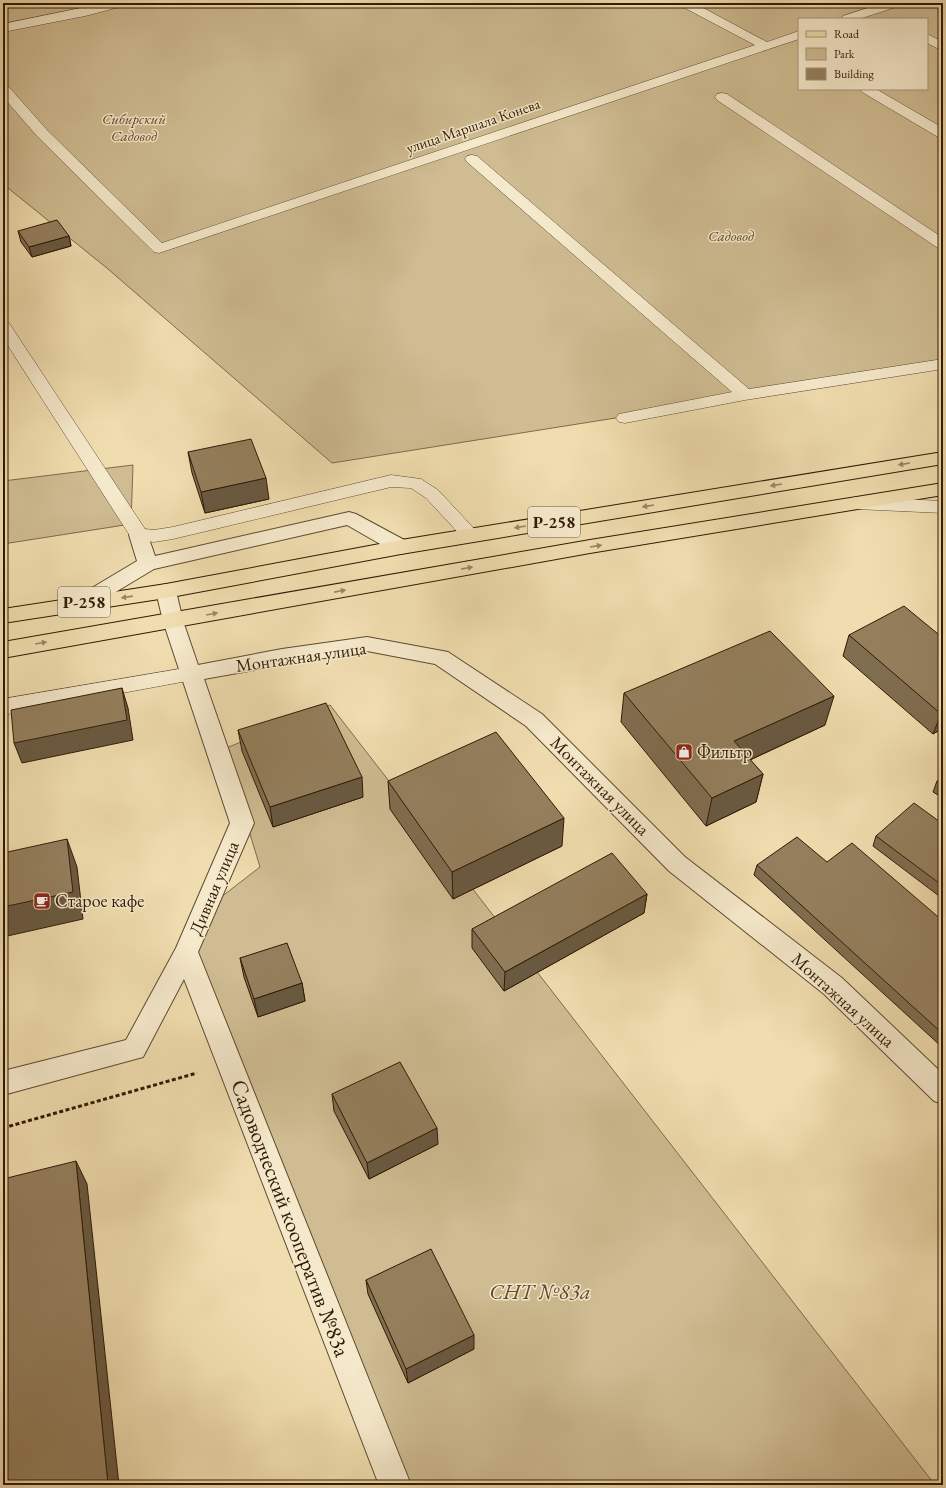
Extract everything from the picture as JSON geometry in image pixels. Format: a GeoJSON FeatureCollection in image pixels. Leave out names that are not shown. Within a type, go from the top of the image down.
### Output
{"type":"FeatureCollection","features":[{"type":"Feature","properties":{"kind":"main road","name":"Р-258"},"geometry":{"type":"LineString","coordinates":[[3,616],[166,591],[471,535],[943,458]]}},
{"type":"Feature","properties":{"kind":"main road"},"geometry":{"type":"LineString","coordinates":[[3,650],[486,564],[943,489]]}},
{"type":"Feature","properties":{"kind":"street"},"geometry":{"type":"LineString","coordinates":[[82,603],[148,564],[349,518],[401,547]]}},
{"type":"Feature","properties":{"kind":"street"},"geometry":{"type":"LineString","coordinates":[[138,535],[148,564]]}},
{"type":"Feature","properties":{"kind":"street","name":"Дивная улица"},"geometry":{"type":"LineString","coordinates":[[3,1083],[134,1048],[186,952],[242,823],[173,620],[166,591]]}},
{"type":"Feature","properties":{"kind":"street","name":"Монтажная улица"},"geometry":{"type":"LineString","coordinates":[[191,674],[282,657],[366,644],[441,657],[534,720],[677,864],[833,986],[943,1092]]}},
{"type":"Feature","properties":{"kind":"street","name":"Садоводческий кооператив №83а"},"geometry":{"type":"LineString","coordinates":[[186,952],[395,1485]]}},
{"type":"Feature","properties":{"kind":"lane"},"geometry":{"type":"LineString","coordinates":[[3,28],[84,12],[119,3]]}},
{"type":"Feature","properties":{"kind":"lane"},"geometry":{"type":"LineString","coordinates":[[685,3],[766,46]]}},
{"type":"Feature","properties":{"kind":"lane"},"geometry":{"type":"LineString","coordinates":[[850,18],[895,3]]}},
{"type":"Feature","properties":{"kind":"lane"},"geometry":{"type":"LineString","coordinates":[[875,10],[886,16]]}},
{"type":"Feature","properties":{"kind":"lane","name":"улица Маршала Конева"},"geometry":{"type":"LineString","coordinates":[[3,89],[42,133],[159,249],[798,35]]}},
{"type":"Feature","properties":{"kind":"lane"},"geometry":{"type":"LineString","coordinates":[[928,39],[943,47]]}},
{"type":"Feature","properties":{"kind":"lane"},"geometry":{"type":"LineString","coordinates":[[869,90],[943,134]]}},
{"type":"Feature","properties":{"kind":"lane"},"geometry":{"type":"LineString","coordinates":[[722,97],[943,245]]}},
{"type":"Feature","properties":{"kind":"lane"},"geometry":{"type":"LineString","coordinates":[[472,159],[745,394]]}},
{"type":"Feature","properties":{"kind":"lane"},"geometry":{"type":"LineString","coordinates":[[3,326],[138,535],[154,536],[172,533],[392,481],[415,483],[432,494],[471,535]]}},
{"type":"Feature","properties":{"kind":"lane"},"geometry":{"type":"LineString","coordinates":[[625,418],[745,394],[943,364]]}},
{"type":"Feature","properties":{"kind":"lane"},"geometry":{"type":"LineString","coordinates":[[852,503],[943,507]]}},
{"type":"Feature","properties":{"kind":"lane"},"geometry":{"type":"LineString","coordinates":[[3,707],[191,674]]}},
{"type":"Feature","properties":{"kind":"path"},"geometry":{"type":"LineString","coordinates":[[3,1128],[230,1064]]}},
{"type":"Feature","properties":{"kind":"green space","name":"Садовод"},"geometry":{"type":"Polygon","coordinates":[[[3,3],[943,3],[943,366],[332,463],[108,269],[3,184],[3,3]]]}},
{"type":"Feature","properties":{"kind":"green space"},"geometry":{"type":"Polygon","coordinates":[[[133,465],[131,524],[3,544],[3,481],[133,465]]]}},
{"type":"Feature","properties":{"kind":"green space","name":"СНТ №83а"},"geometry":{"type":"Polygon","coordinates":[[[330,705],[935,1485],[409,1485],[185,925],[260,867],[224,749],[330,705]]]}},
{"type":"Feature","properties":{"kind":"building"},"geometry":{"type":"Polygon","coordinates":[[[57,220],[69,236],[29,247],[18,231],[57,220]]]}},
{"type":"Feature","properties":{"kind":"building"},"geometry":{"type":"Polygon","coordinates":[[[251,439],[266,478],[201,492],[188,452],[251,439]]]}},
{"type":"Feature","properties":{"kind":"building"},"geometry":{"type":"Polygon","coordinates":[[[904,606],[943,638],[943,712],[941,714],[849,635],[904,606]]]}},
{"type":"Feature","properties":{"kind":"building"},"geometry":{"type":"Polygon","coordinates":[[[770,631],[834,696],[734,741],[763,774],[712,798],[624,693],[770,631]]]}},
{"type":"Feature","properties":{"kind":"building"},"geometry":{"type":"Polygon","coordinates":[[[122,688],[127,720],[14,743],[11,710],[122,688]]]}},
{"type":"Feature","properties":{"kind":"building"},"geometry":{"type":"Polygon","coordinates":[[[326,703],[362,777],[270,807],[238,730],[326,703]]]}},
{"type":"Feature","properties":{"kind":"building"},"geometry":{"type":"Polygon","coordinates":[[[496,732],[564,818],[452,872],[388,781],[496,732]]]}},
{"type":"Feature","properties":{"kind":"building"},"geometry":{"type":"Polygon","coordinates":[[[943,776],[943,785],[937,781],[943,776]]]}},
{"type":"Feature","properties":{"kind":"building"},"geometry":{"type":"Polygon","coordinates":[[[914,803],[943,824],[943,886],[876,836],[914,803]]]}},
{"type":"Feature","properties":{"kind":"building"},"geometry":{"type":"Polygon","coordinates":[[[797,837],[827,862],[852,843],[943,921],[943,1034],[757,865],[797,837]]]}},
{"type":"Feature","properties":{"kind":"building"},"geometry":{"type":"Polygon","coordinates":[[[67,839],[73,892],[3,907],[3,853],[67,839]]]}},
{"type":"Feature","properties":{"kind":"building"},"geometry":{"type":"Polygon","coordinates":[[[612,853],[647,894],[505,972],[472,929],[612,853]]]}},
{"type":"Feature","properties":{"kind":"building"},"geometry":{"type":"Polygon","coordinates":[[[287,943],[302,983],[254,999],[240,958],[287,943]]]}},
{"type":"Feature","properties":{"kind":"building"},"geometry":{"type":"Polygon","coordinates":[[[400,1062],[437,1128],[367,1163],[332,1094],[400,1062]]]}},
{"type":"Feature","properties":{"kind":"building"},"geometry":{"type":"Polygon","coordinates":[[[76,1161],[108,1485],[3,1485],[3,1179],[76,1161]]]}},
{"type":"Feature","properties":{"kind":"building"},"geometry":{"type":"Polygon","coordinates":[[[431,1249],[474,1335],[406,1369],[366,1280],[431,1249]]]}},
{"type":"Feature","properties":{"kind":"place","name":"Фильтр"},"geometry":{"type":"Point","coordinates":[684,752]}},
{"type":"Feature","properties":{"kind":"place","name":"Старое кафе"},"geometry":{"type":"Point","coordinates":[42,901]}},
{"type":"Feature","properties":{"kind":"park label","name":"Сибирский Садовод"},"geometry":{"type":"Point","coordinates":[134,128]}}]}
